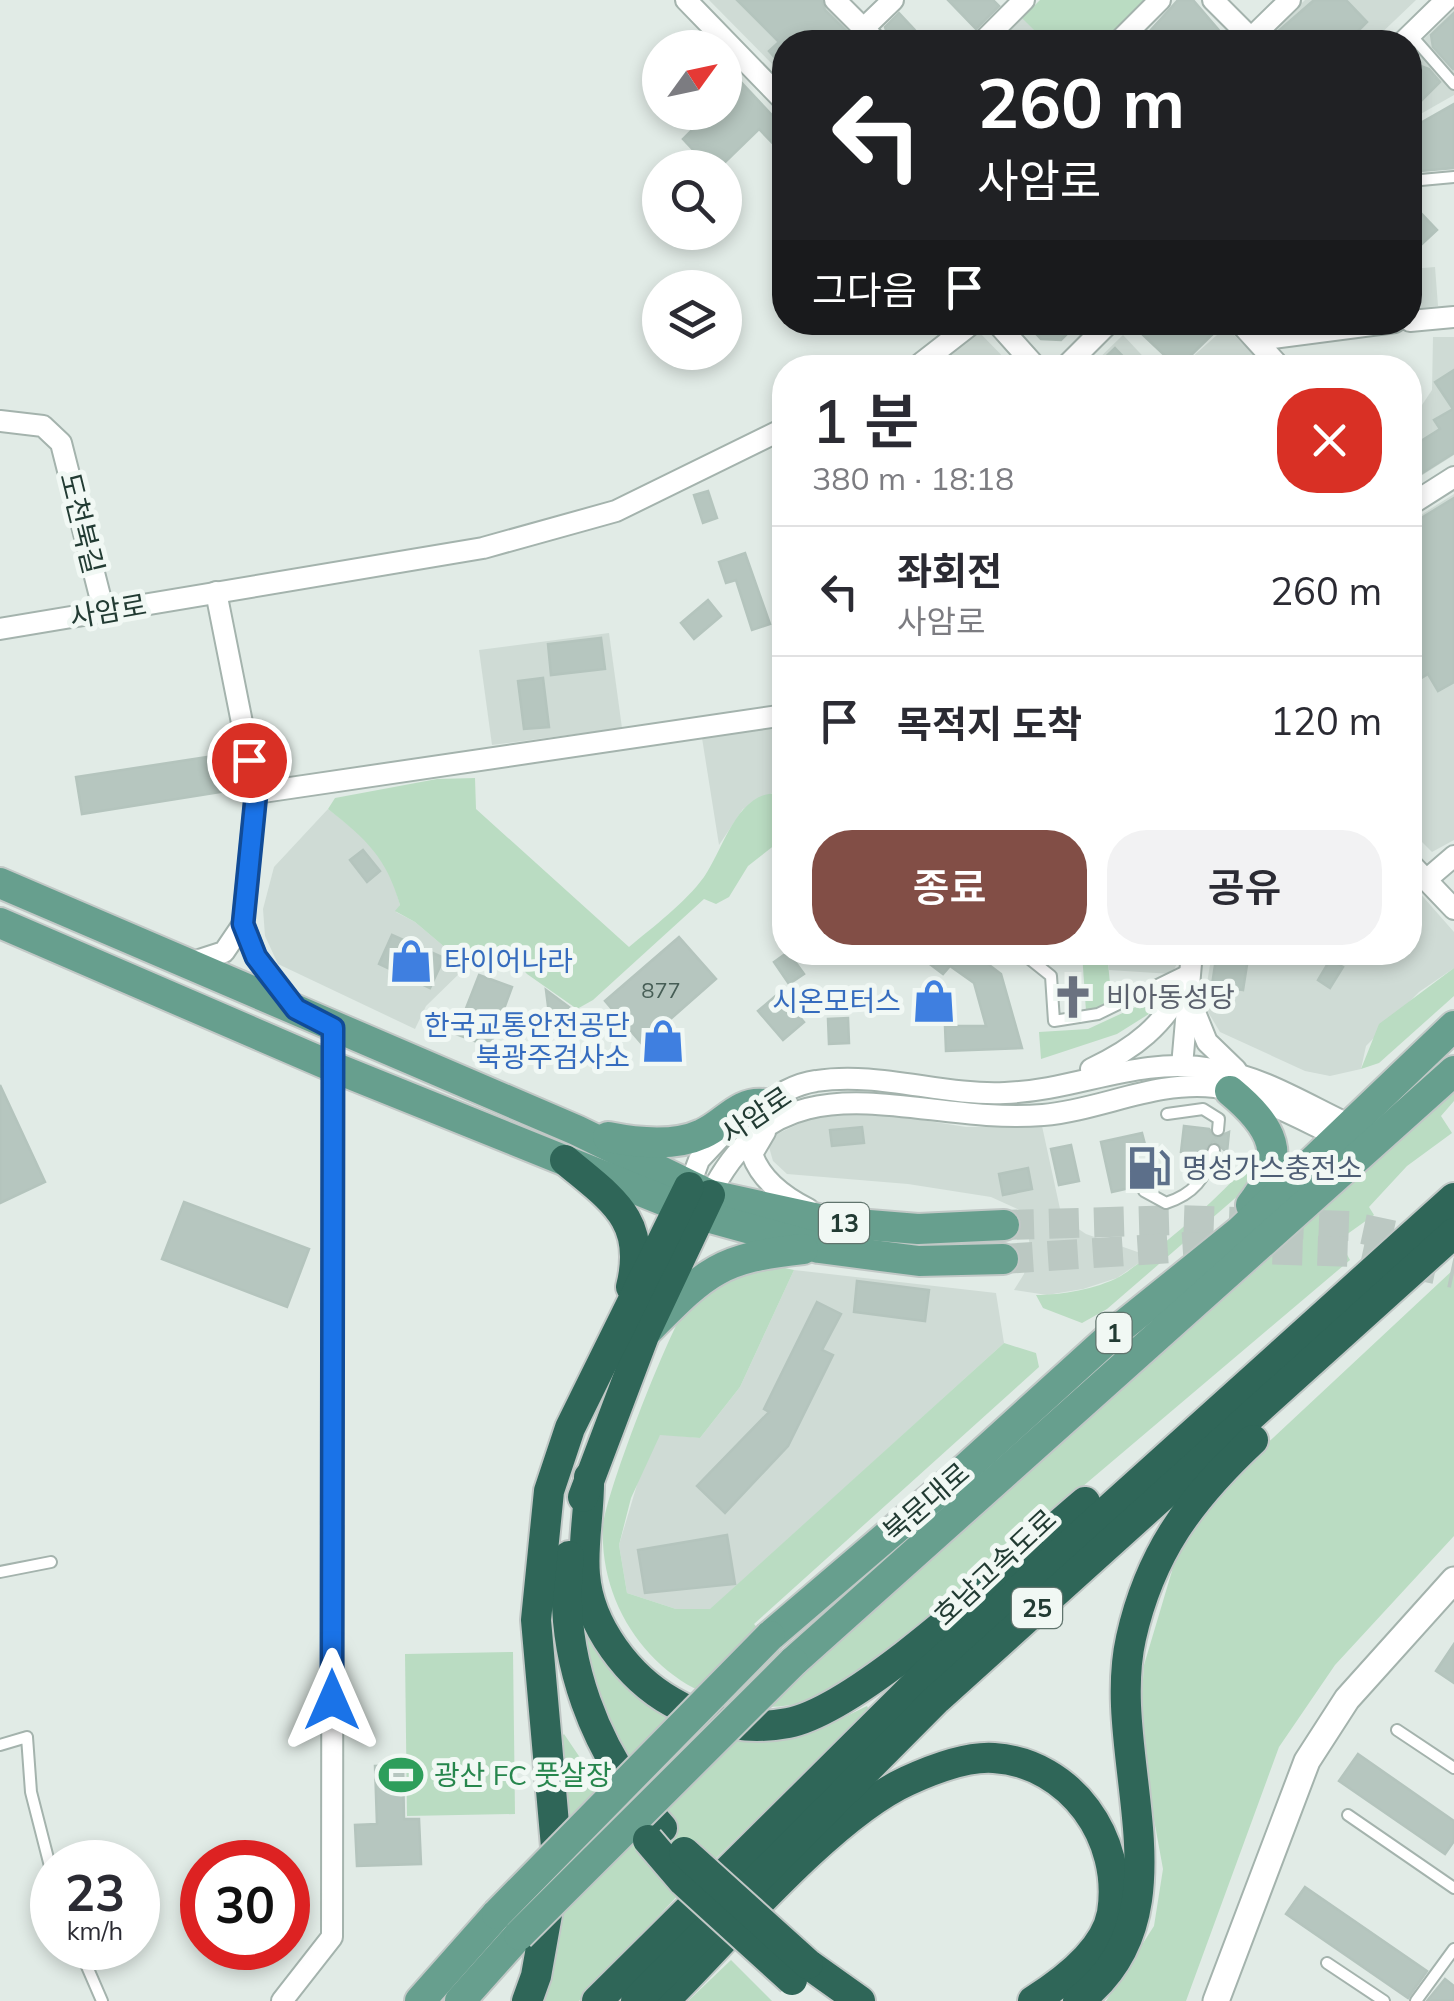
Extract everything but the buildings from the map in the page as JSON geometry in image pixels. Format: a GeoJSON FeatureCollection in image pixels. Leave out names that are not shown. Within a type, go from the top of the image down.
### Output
{"type":"FeatureCollection","features":[{"type":"Feature","properties":{"kind":"highway"},"geometry":{"type":"LineString","coordinates":[[564,1160],[610,1197],[629,1222],[636,1264],[633,1327],[573,1526],[566,1579],[569,1636],[580,1688],[597,1734],[644,1809],[655,1834]]}},
{"type":"Feature","properties":{"kind":"highway","name":"호남고속도로"},"geometry":{"type":"LineString","coordinates":[[597,2001],[828,1767],[1070,1542],[1454,1198]]}},
{"type":"Feature","properties":{"kind":"highway"},"geometry":{"type":"LineString","coordinates":[[527,2001],[536,1976],[556,1858],[536,1620],[540,1560],[554,1475],[570,1428],[633,1327],[695,1201]]}},
{"type":"Feature","properties":{"kind":"highway","name":"호남고속도로"},"geometry":{"type":"LineString","coordinates":[[636,2001],[937,1700],[1454,1233]]}},
{"type":"Feature","properties":{"kind":"highway"},"geometry":{"type":"LineString","coordinates":[[1078,2001],[1108,1970],[1135,1918],[1142,1862],[1124,1724],[1130,1641],[1156,1556],[1196,1500],[1297,1400],[1333,1346]]}},
{"type":"Feature","properties":{"kind":"highway"},"geometry":{"type":"LineString","coordinates":[[590,1477],[584,1573],[590,1604],[617,1654],[655,1693],[703,1720],[752,1726],[792,1722],[838,1701],[879,1674],[1194,1410],[1241,1392]]}},
{"type":"Feature","properties":{"kind":"highway"},"geometry":{"type":"LineString","coordinates":[[540,1560],[558,1674],[586,1751],[655,1834],[694,1863],[800,1972],[822,2001]]}},
{"type":"Feature","properties":{"kind":"highway"},"geometry":{"type":"LineString","coordinates":[[664,2001],[860,1810],[904,1782],[946,1766],[993,1758],[1045,1771],[1086,1806],[1112,1858],[1112,1916],[1090,1954],[1033,2001]]}},
{"type":"Feature","properties":{"kind":"highway"},"geometry":{"type":"LineString","coordinates":[[800,1972],[860,2001]]}},
{"type":"Feature","properties":{"kind":"main road","name":"13"},"geometry":{"type":"LineString","coordinates":[[0,883],[576,1130],[695,1201]]}},
{"type":"Feature","properties":{"kind":"main road","name":"13"},"geometry":{"type":"LineString","coordinates":[[0,923],[564,1160],[695,1201],[919,1261],[1003,1259]]}},
{"type":"Feature","properties":{"kind":"main road","name":"북문대로"},"geometry":{"type":"LineString","coordinates":[[420,2001],[497,1914],[770,1636],[1120,1328],[1239,1232],[1454,1026]]}},
{"type":"Feature","properties":{"kind":"main road","name":"북문대로"},"geometry":{"type":"LineString","coordinates":[[460,2001],[519,1935],[793,1662],[1454,1071]]}},
{"type":"Feature","properties":{"kind":"main road"},"geometry":{"type":"LineString","coordinates":[[1235,1082],[1261,1117],[1273,1155],[1270,1173],[1239,1232]]}},
{"type":"Feature","properties":{"kind":"main road"},"geometry":{"type":"LineString","coordinates":[[576,1130],[640,1142],[675,1141],[705,1133],[748,1102],[768,1112]]}},
{"type":"Feature","properties":{"kind":"main road","name":"13"},"geometry":{"type":"LineString","coordinates":[[825,1235],[1004,1225]]}},
{"type":"Feature","properties":{"kind":"main road"},"geometry":{"type":"LineString","coordinates":[[633,1327],[719,1265],[825,1235]]}},
{"type":"Feature","properties":{"kind":"street"},"geometry":{"type":"LineString","coordinates":[[686,0],[772,89]]}},
{"type":"Feature","properties":{"kind":"street"},"geometry":{"type":"LineString","coordinates":[[836,0],[864,30]]}},
{"type":"Feature","properties":{"kind":"street"},"geometry":{"type":"LineString","coordinates":[[874,30],[893,0]]}},
{"type":"Feature","properties":{"kind":"street"},"geometry":{"type":"LineString","coordinates":[[994,30],[1024,0]]}},
{"type":"Feature","properties":{"kind":"street"},"geometry":{"type":"LineString","coordinates":[[1130,30],[1160,0]]}},
{"type":"Feature","properties":{"kind":"street"},"geometry":{"type":"LineString","coordinates":[[1213,0],[1241,30]]}},
{"type":"Feature","properties":{"kind":"street"},"geometry":{"type":"LineString","coordinates":[[1261,30],[1290,0]]}},
{"type":"Feature","properties":{"kind":"street"},"geometry":{"type":"LineString","coordinates":[[1416,30],[1446,0]]}},
{"type":"Feature","properties":{"kind":"street"},"geometry":{"type":"LineString","coordinates":[[1422,320],[1454,317]]}},
{"type":"Feature","properties":{"kind":"street"},"geometry":{"type":"LineString","coordinates":[[931,355],[957,335]]}},
{"type":"Feature","properties":{"kind":"street"},"geometry":{"type":"LineString","coordinates":[[1008,335],[1026,355]]}},
{"type":"Feature","properties":{"kind":"street"},"geometry":{"type":"LineString","coordinates":[[1077,355],[1097,335]]}},
{"type":"Feature","properties":{"kind":"street"},"geometry":{"type":"LineString","coordinates":[[1252,335],[1270,355]]}},
{"type":"Feature","properties":{"kind":"street"},"geometry":{"type":"LineString","coordinates":[[1257,340],[1295,335]]}},
{"type":"Feature","properties":{"kind":"street","name":"도천북길"},"geometry":{"type":"LineString","coordinates":[[0,421],[31,422],[61,443],[104,612]]}},
{"type":"Feature","properties":{"kind":"street","name":"사암로"},"geometry":{"type":"LineString","coordinates":[[0,629],[483,548],[552,531],[616,511],[772,434]]}},
{"type":"Feature","properties":{"kind":"street"},"geometry":{"type":"LineString","coordinates":[[1422,497],[1454,478]]}},
{"type":"Feature","properties":{"kind":"street"},"geometry":{"type":"LineString","coordinates":[[216,592],[256,794],[243,924],[256,957],[296,1009]]}},
{"type":"Feature","properties":{"kind":"street"},"geometry":{"type":"LineString","coordinates":[[256,794],[772,717]]}},
{"type":"Feature","properties":{"kind":"street"},"geometry":{"type":"LineString","coordinates":[[1422,882],[1454,856]]}},
{"type":"Feature","properties":{"kind":"street"},"geometry":{"type":"LineString","coordinates":[[1422,888],[1454,909]]}},
{"type":"Feature","properties":{"kind":"street"},"geometry":{"type":"LineString","coordinates":[[187,964],[224,952],[243,924]]}},
{"type":"Feature","properties":{"kind":"street"},"geometry":{"type":"LineString","coordinates":[[1182,1066],[1189,969]]}},
{"type":"Feature","properties":{"kind":"street"},"geometry":{"type":"LineString","coordinates":[[1189,969],[1199,1028],[1235,1082]]}},
{"type":"Feature","properties":{"kind":"street"},"geometry":{"type":"LineString","coordinates":[[1048,1088],[1129,1052],[1166,1018],[1189,969]]}},
{"type":"Feature","properties":{"kind":"street"},"geometry":{"type":"LineString","coordinates":[[282,2001],[332,1937],[333,1028]]}},
{"type":"Feature","properties":{"kind":"street","name":"사암로"},"geometry":{"type":"LineString","coordinates":[[695,1201],[699,1160],[723,1132],[768,1112],[814,1081],[855,1078],[1002,1094],[1048,1088],[1148,1064],[1182,1066],[1235,1082],[1375,1145]]}},
{"type":"Feature","properties":{"kind":"street","name":"사암로"},"geometry":{"type":"LineString","coordinates":[[768,1112],[843,1103],[999,1117],[1047,1115],[1178,1085],[1235,1082]]}},
{"type":"Feature","properties":{"kind":"street","name":"사암로"},"geometry":{"type":"LineString","coordinates":[[768,1112],[752,1154],[756,1166],[825,1235]]}},
{"type":"Feature","properties":{"kind":"street"},"geometry":{"type":"LineString","coordinates":[[1216,2001],[1307,1761],[1348,1699],[1454,1580]]}},
{"type":"Feature","properties":{"kind":"lane"},"geometry":{"type":"LineString","coordinates":[[1422,53],[1454,84]]}},
{"type":"Feature","properties":{"kind":"lane"},"geometry":{"type":"LineString","coordinates":[[1422,180],[1454,177]]}},
{"type":"Feature","properties":{"kind":"lane"},"geometry":{"type":"LineString","coordinates":[[1037,965],[1051,976],[1054,1022],[1098,1014],[1189,969]]}},
{"type":"Feature","properties":{"kind":"lane"},"geometry":{"type":"LineString","coordinates":[[1167,1114],[1203,1109],[1218,1119],[1218,1130]]}},
{"type":"Feature","properties":{"kind":"lane"},"geometry":{"type":"LineString","coordinates":[[1144,1191],[1166,1203],[1188,1196],[1208,1172],[1214,1150]]}},
{"type":"Feature","properties":{"kind":"lane"},"geometry":{"type":"LineString","coordinates":[[0,1572],[50,1562]]}},
{"type":"Feature","properties":{"kind":"lane"},"geometry":{"type":"LineString","coordinates":[[1397,1730],[1454,1768]]}},
{"type":"Feature","properties":{"kind":"lane"},"geometry":{"type":"LineString","coordinates":[[0,1745],[26,1737],[32,1792],[44,1840]]}},
{"type":"Feature","properties":{"kind":"lane"},"geometry":{"type":"LineString","coordinates":[[1348,1815],[1454,1888]]}},
{"type":"Feature","properties":{"kind":"lane"},"geometry":{"type":"LineString","coordinates":[[1416,2001],[1454,1949]]}},
{"type":"Feature","properties":{"kind":"lane"},"geometry":{"type":"LineString","coordinates":[[1327,1962],[1384,2001]]}},
{"type":"Feature","properties":{"kind":"lane"},"geometry":{"type":"LineString","coordinates":[[89,1970],[102,2001]]}},
{"type":"Feature","properties":{"kind":"shaded area"},"geometry":{"type":"Polygon","coordinates":[[[709,0],[828,0],[857,30],[772,30],[772,64],[709,0]]]}},
{"type":"Feature","properties":{"kind":"shaded area"},"geometry":{"type":"Polygon","coordinates":[[[1305,0],[1416,0],[1385,30],[1274,30],[1305,0]]]}},
{"type":"Feature","properties":{"kind":"shaded area"},"geometry":{"type":"Polygon","coordinates":[[[1454,10],[1454,95],[1422,113],[1422,41],[1454,10]]]}},
{"type":"Feature","properties":{"kind":"shaded area"},"geometry":{"type":"Polygon","coordinates":[[[1022,17],[1034,30],[1008,30],[1022,17]]]}},
{"type":"Feature","properties":{"kind":"shaded area"},"geometry":{"type":"Polygon","coordinates":[[[1435,267],[1438,306],[1422,308],[1422,268],[1435,267]]]}},
{"type":"Feature","properties":{"kind":"shaded area"},"geometry":{"type":"Polygon","coordinates":[[[971,335],[982,335],[1001,355],[946,355],[971,335]]]}},
{"type":"Feature","properties":{"kind":"shaded area"},"geometry":{"type":"Polygon","coordinates":[[[1123,335],[1142,355],[1102,355],[1123,335]]]}},
{"type":"Feature","properties":{"kind":"shaded area"},"geometry":{"type":"Polygon","coordinates":[[[1217,335],[1234,335],[1254,355],[1194,355],[1217,335]]]}},
{"type":"Feature","properties":{"kind":"shaded area"},"geometry":{"type":"Polygon","coordinates":[[[1433,337],[1454,337],[1454,455],[1422,475],[1422,405],[1432,390],[1433,337]]]}},
{"type":"Feature","properties":{"kind":"shaded area"},"geometry":{"type":"Polygon","coordinates":[[[1454,494],[1454,840],[1432,852],[1422,842],[1422,514],[1454,494]]]}},
{"type":"Feature","properties":{"kind":"shaded area"},"geometry":{"type":"Polygon","coordinates":[[[609,633],[622,728],[492,745],[479,650],[609,633]]]}},
{"type":"Feature","properties":{"kind":"shaded area"},"geometry":{"type":"Polygon","coordinates":[[[772,725],[772,793],[743,809],[719,845],[702,738],[772,725]]]}},
{"type":"Feature","properties":{"kind":"shaded area"},"geometry":{"type":"Polygon","coordinates":[[[328,809],[361,835],[389,867],[400,905],[396,912],[415,922],[467,966],[426,1006],[415,1029],[278,964],[265,936],[263,909],[274,867],[328,809]]]}},
{"type":"Feature","properties":{"kind":"shaded area"},"geometry":{"type":"Polygon","coordinates":[[[1422,896],[1454,932],[1454,968],[1419,992],[1366,1046],[1361,1069],[1330,1076],[1305,1071],[1220,1032],[1208,1012],[1210,965],[1422,965],[1422,896]]]}},
{"type":"Feature","properties":{"kind":"shaded area"},"geometry":{"type":"Polygon","coordinates":[[[1108,965],[1176,965],[1172,974],[1109,970],[1108,965]]]}},
{"type":"Feature","properties":{"kind":"shaded area"},"geometry":{"type":"Polygon","coordinates":[[[826,1111],[873,1112],[966,1127],[1042,1126],[1062,1218],[1086,1234],[1149,1256],[1117,1278],[1083,1289],[1047,1295],[1014,1290],[1024,1274],[1030,1249],[1026,1213],[991,1197],[908,1184],[787,1174],[773,1161],[769,1147],[777,1134],[826,1111]]]}},
{"type":"Feature","properties":{"kind":"shaded area"},"geometry":{"type":"Polygon","coordinates":[[[794,1270],[996,1293],[1004,1343],[710,1610],[676,1609],[627,1593],[619,1545],[642,1468],[660,1434],[700,1438],[740,1387],[794,1270]]]}},
{"type":"Feature","properties":{"kind":"green space"},"geometry":{"type":"Polygon","coordinates":[[[1040,0],[1149,0],[1118,30],[1034,30],[1022,18],[1040,0]]]}},
{"type":"Feature","properties":{"kind":"green space"},"geometry":{"type":"Polygon","coordinates":[[[475,778],[476,809],[629,947],[696,887],[744,809],[769,794],[772,847],[748,866],[729,897],[716,904],[704,899],[593,1000],[577,1009],[527,974],[500,945],[467,966],[415,922],[395,911],[400,905],[381,862],[364,840],[328,809],[335,798],[437,779],[475,778]]]}},
{"type":"Feature","properties":{"kind":"green space"},"geometry":{"type":"Polygon","coordinates":[[[1083,965],[1108,965],[1112,1004],[1086,1011],[1083,965]]]}},
{"type":"Feature","properties":{"kind":"green space"},"geometry":{"type":"Polygon","coordinates":[[[1454,968],[1454,996],[1379,1063],[1361,1069],[1379,1024],[1454,968]]]}},
{"type":"Feature","properties":{"kind":"green space"},"geometry":{"type":"Polygon","coordinates":[[[1155,998],[1160,1007],[1117,1034],[1041,1059],[1039,1032],[1088,1029],[1155,998]]]}},
{"type":"Feature","properties":{"kind":"green space"},"geometry":{"type":"Polygon","coordinates":[[[1454,1086],[1454,1101],[1441,1116],[1452,1133],[1407,1166],[1369,1207],[1374,1215],[1339,1240],[1350,1260],[866,1670],[812,1700],[753,1706],[717,1698],[685,1683],[656,1661],[633,1633],[616,1601],[605,1565],[606,1509],[671,1335],[684,1309],[706,1285],[753,1261],[794,1270],[740,1387],[700,1438],[660,1435],[631,1498],[619,1545],[627,1593],[676,1609],[710,1609],[1004,1343],[1036,1353],[1039,1367],[754,1624],[801,1675],[1260,1267],[1454,1086]]]}},
{"type":"Feature","properties":{"kind":"green space"},"geometry":{"type":"Polygon","coordinates":[[[1254,1152],[1266,1153],[1255,1181],[1107,1309],[1082,1323],[1043,1308],[1036,1295],[1089,1288],[1132,1269],[1215,1198],[1254,1152]]]}},
{"type":"Feature","properties":{"kind":"green space"},"geometry":{"type":"Polygon","coordinates":[[[1454,1269],[1454,1536],[1335,1665],[1279,1747],[1186,2001],[1106,2001],[1154,1926],[1163,1869],[1139,1737],[1144,1665],[1180,1544],[1229,1479],[1454,1269]]]}},
{"type":"Feature","properties":{"kind":"green space"},"geometry":{"type":"Polygon","coordinates":[[[581,1616],[632,1680],[790,1737],[824,1727],[867,1706],[869,1710],[681,1892],[579,2001],[544,2001],[564,1908],[567,1798],[561,1737],[564,1734],[648,1858],[678,1829],[643,1780],[615,1729],[594,1674],[581,1616]]]}},
{"type":"Feature","properties":{"kind":"green space"},"geometry":{"type":"Polygon","coordinates":[[[513,1652],[515,1814],[407,1816],[405,1654],[513,1652]]]}},
{"type":"Feature","properties":{"kind":"green space"},"geometry":{"type":"Polygon","coordinates":[[[731,1960],[772,2001],[688,2001],[731,1960]]]}},
{"type":"Feature","properties":{"kind":"tunnel"},"geometry":{"type":"LineString","coordinates":[[1004,1225],[1180,1220],[1349,1226],[1432,1244]]}},
{"type":"Feature","properties":{"kind":"tunnel"},"geometry":{"type":"LineString","coordinates":[[1003,1259],[1187,1247],[1356,1252],[1454,1273]]}},
{"type":"Feature","properties":{"kind":"place","name":"타이어나라"},"geometry":{"type":"Point","coordinates":[411,961]}},
{"type":"Feature","properties":{"kind":"place","name":"비아동성당"},"geometry":{"type":"Point","coordinates":[1073,997]}},
{"type":"Feature","properties":{"kind":"place","name":"시온모터스"},"geometry":{"type":"Point","coordinates":[934,1001]}},
{"type":"Feature","properties":{"kind":"place","name":"한국교통안전공단 북광주검사소"},"geometry":{"type":"Point","coordinates":[663,1041]}},
{"type":"Feature","properties":{"kind":"place","name":"명성가스충전소"},"geometry":{"type":"Point","coordinates":[1149,1168]}},
{"type":"Feature","properties":{"kind":"place","name":"광산 FC 풋살장"},"geometry":{"type":"Point","coordinates":[401,1775]}},
{"type":"Feature","properties":{"kind":"route"},"geometry":{"type":"LineString","coordinates":[[249,760],[256,794],[243,924],[256,957],[296,1009],[333,1028],[332,1700]]}}]}
